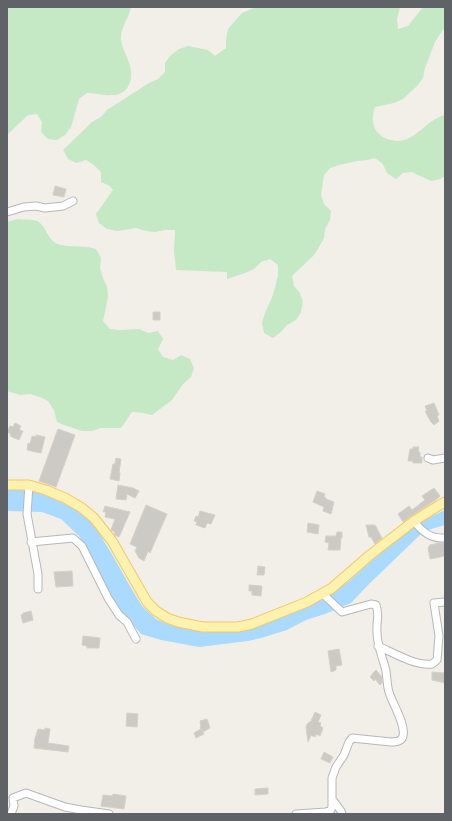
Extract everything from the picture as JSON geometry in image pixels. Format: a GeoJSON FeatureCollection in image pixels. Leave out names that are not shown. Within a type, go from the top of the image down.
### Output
{"type":"FeatureCollection","features":[{"type":"Feature","properties":{"kind":"main road"},"geometry":{"type":"LineString","coordinates":[[7,485],[46,490],[65,498],[82,508],[94,518],[112,541],[147,602],[156,611],[167,618],[178,622],[203,627],[238,627],[252,624],[324,595],[370,554],[445,502]]}},
{"type":"Feature","properties":{"kind":"street"},"geometry":{"type":"LineString","coordinates":[[7,212],[24,207],[36,206],[45,208],[63,206],[73,201]]}},
{"type":"Feature","properties":{"kind":"street"},"geometry":{"type":"LineString","coordinates":[[428,458],[433,460],[445,458]]}},
{"type":"Feature","properties":{"kind":"street"},"geometry":{"type":"LineString","coordinates":[[28,487],[27,514],[38,574],[38,589]]}},
{"type":"Feature","properties":{"kind":"street"},"geometry":{"type":"LineString","coordinates":[[415,522],[429,536],[434,538],[445,538]]}},
{"type":"Feature","properties":{"kind":"street"},"geometry":{"type":"LineString","coordinates":[[31,542],[73,538],[82,546],[112,604],[119,616],[127,622],[136,639]]}},
{"type":"Feature","properties":{"kind":"street"},"geometry":{"type":"LineString","coordinates":[[296,814],[326,812],[331,810],[332,778],[336,767],[344,755],[352,738],[397,742],[402,739],[404,735],[403,728],[389,692],[386,670],[378,646],[376,632],[378,612],[376,606],[371,604],[342,612],[324,595]]}},
{"type":"Feature","properties":{"kind":"street"},"geometry":{"type":"LineString","coordinates":[[378,646],[408,660],[432,664],[437,660],[439,644],[434,603],[445,602]]}},
{"type":"Feature","properties":{"kind":"street"},"geometry":{"type":"LineString","coordinates":[[11,814],[14,806],[10,798],[26,793],[65,807],[109,814]]}},
{"type":"Feature","properties":{"kind":"street"},"geometry":{"type":"LineString","coordinates":[[332,799],[342,814]]}},
{"type":"Feature","properties":{"kind":"green space"},"geometry":{"type":"Polygon","coordinates":[[[7,7],[131,7],[121,36],[131,71],[130,81],[126,90],[112,95],[87,93],[79,99],[71,127],[65,135],[57,140],[48,139],[41,132],[42,122],[37,114],[28,115],[7,135],[7,7]]]}},
{"type":"Feature","properties":{"kind":"green space"},"geometry":{"type":"Polygon","coordinates":[[[256,7],[400,7],[397,19],[398,29],[408,26],[423,7],[445,7],[445,27],[435,42],[425,68],[423,78],[403,99],[394,103],[375,107],[373,113],[373,123],[374,127],[383,137],[399,141],[413,136],[431,122],[445,115],[445,176],[431,181],[412,172],[403,173],[396,179],[387,173],[383,164],[375,158],[330,168],[324,175],[321,195],[324,204],[331,211],[330,220],[325,229],[324,238],[314,255],[292,276],[294,286],[300,293],[303,302],[301,312],[296,320],[287,325],[273,338],[264,333],[262,323],[273,295],[278,276],[278,265],[270,259],[261,262],[254,269],[227,279],[227,272],[176,270],[174,251],[175,230],[155,232],[136,228],[117,231],[107,229],[99,223],[96,214],[113,190],[110,186],[101,182],[101,172],[94,165],[86,160],[77,163],[68,159],[63,150],[92,122],[101,117],[107,110],[149,83],[158,79],[165,72],[165,63],[171,55],[179,49],[188,46],[208,50],[215,56],[226,48],[228,29],[242,13],[256,7]]]}},
{"type":"Feature","properties":{"kind":"green space"},"geometry":{"type":"Polygon","coordinates":[[[18,219],[37,221],[43,226],[51,239],[58,244],[96,249],[101,258],[100,268],[107,287],[108,297],[103,321],[110,329],[139,329],[148,333],[158,331],[163,339],[158,349],[163,357],[173,360],[181,355],[190,359],[194,368],[191,377],[183,384],[172,400],[152,415],[132,412],[121,428],[101,428],[92,431],[82,431],[57,422],[54,410],[48,401],[30,394],[20,395],[7,391],[7,222],[18,219]]]}},
{"type":"Feature","properties":{"kind":"water"},"geometry":{"type":"Polygon","coordinates":[[[7,490],[23,490],[41,493],[75,509],[93,523],[142,606],[156,619],[167,624],[202,631],[242,632],[312,605],[330,595],[349,581],[412,527],[445,510],[445,525],[428,530],[421,534],[351,603],[306,620],[287,630],[261,638],[199,647],[161,640],[141,634],[115,605],[79,536],[61,519],[42,512],[7,511],[7,490]]]}},
{"type":"Feature","properties":{"kind":"building"},"geometry":{"type":"Polygon","coordinates":[[[55,186],[66,189],[64,197],[53,195],[55,186]]]}},
{"type":"Feature","properties":{"kind":"building"},"geometry":{"type":"Polygon","coordinates":[[[153,312],[160,312],[160,320],[153,320],[153,312]]]}},
{"type":"Feature","properties":{"kind":"building"},"geometry":{"type":"Polygon","coordinates":[[[434,403],[439,415],[437,416],[439,421],[434,425],[425,411],[427,411],[425,406],[434,403]]]}},
{"type":"Feature","properties":{"kind":"building"},"geometry":{"type":"Polygon","coordinates":[[[15,423],[21,426],[19,430],[23,431],[19,440],[10,436],[11,434],[7,432],[10,426],[13,427],[15,423]]]}},
{"type":"Feature","properties":{"kind":"building"},"geometry":{"type":"Polygon","coordinates":[[[58,429],[75,435],[56,487],[39,481],[58,429]]]}},
{"type":"Feature","properties":{"kind":"building"},"geometry":{"type":"Polygon","coordinates":[[[36,435],[45,437],[41,453],[27,450],[28,443],[30,444],[32,436],[36,437],[36,435]]]}},
{"type":"Feature","properties":{"kind":"building"},"geometry":{"type":"Polygon","coordinates":[[[413,447],[419,447],[418,452],[420,452],[420,457],[422,457],[422,463],[413,463],[413,461],[408,461],[410,449],[413,449],[413,447]]]}},
{"type":"Feature","properties":{"kind":"building"},"geometry":{"type":"Polygon","coordinates":[[[116,458],[121,459],[119,481],[110,479],[113,464],[115,464],[116,458]]]}},
{"type":"Feature","properties":{"kind":"building"},"geometry":{"type":"Polygon","coordinates":[[[118,485],[133,488],[139,491],[135,498],[127,494],[126,500],[116,499],[118,485]]]}},
{"type":"Feature","properties":{"kind":"building"},"geometry":{"type":"Polygon","coordinates":[[[434,488],[440,496],[403,522],[398,514],[409,506],[412,510],[425,500],[422,496],[434,488]]]}},
{"type":"Feature","properties":{"kind":"building"},"geometry":{"type":"Polygon","coordinates":[[[317,491],[325,494],[324,497],[326,499],[334,502],[331,514],[323,511],[324,507],[313,502],[317,491]]]}},
{"type":"Feature","properties":{"kind":"building"},"geometry":{"type":"Polygon","coordinates":[[[146,505],[167,514],[150,553],[148,551],[144,561],[139,558],[135,551],[137,547],[130,544],[146,505]]]}},
{"type":"Feature","properties":{"kind":"building"},"geometry":{"type":"Polygon","coordinates":[[[105,506],[130,512],[119,537],[111,530],[115,519],[105,517],[106,512],[103,512],[105,506]]]}},
{"type":"Feature","properties":{"kind":"building"},"geometry":{"type":"Polygon","coordinates":[[[200,511],[215,515],[211,524],[207,523],[205,528],[196,525],[197,522],[194,521],[196,516],[198,517],[200,511]]]}},
{"type":"Feature","properties":{"kind":"building"},"geometry":{"type":"Polygon","coordinates":[[[308,523],[319,525],[318,534],[307,532],[308,523]]]}},
{"type":"Feature","properties":{"kind":"building"},"geometry":{"type":"Polygon","coordinates":[[[366,525],[375,525],[382,538],[375,544],[371,537],[369,537],[366,525]]]}},
{"type":"Feature","properties":{"kind":"building"},"geometry":{"type":"Polygon","coordinates":[[[337,532],[342,532],[340,550],[328,550],[329,543],[325,542],[326,536],[336,536],[337,532]]]}},
{"type":"Feature","properties":{"kind":"building"},"geometry":{"type":"Polygon","coordinates":[[[445,543],[445,556],[430,559],[428,548],[430,545],[445,543]]]}},
{"type":"Feature","properties":{"kind":"building"},"geometry":{"type":"Polygon","coordinates":[[[258,566],[265,567],[264,575],[257,575],[258,566]]]}},
{"type":"Feature","properties":{"kind":"building"},"geometry":{"type":"Polygon","coordinates":[[[72,571],[73,586],[56,587],[54,572],[72,571]]]}},
{"type":"Feature","properties":{"kind":"building"},"geometry":{"type":"Polygon","coordinates":[[[249,585],[262,586],[261,596],[252,595],[252,591],[249,591],[249,585]]]}},
{"type":"Feature","properties":{"kind":"building"},"geometry":{"type":"Polygon","coordinates":[[[31,611],[33,620],[23,623],[21,615],[31,611]]]}},
{"type":"Feature","properties":{"kind":"building"},"geometry":{"type":"Polygon","coordinates":[[[83,636],[100,638],[99,648],[87,648],[87,646],[82,645],[83,636]]]}},
{"type":"Feature","properties":{"kind":"building"},"geometry":{"type":"Polygon","coordinates":[[[339,649],[342,665],[336,666],[336,670],[331,672],[328,651],[339,649]]]}},
{"type":"Feature","properties":{"kind":"building"},"geometry":{"type":"Polygon","coordinates":[[[376,670],[382,677],[382,683],[380,685],[375,679],[374,681],[370,677],[376,670]]]}},
{"type":"Feature","properties":{"kind":"building"},"geometry":{"type":"Polygon","coordinates":[[[432,672],[445,673],[445,683],[432,680],[432,672]]]}},
{"type":"Feature","properties":{"kind":"building"},"geometry":{"type":"Polygon","coordinates":[[[315,712],[321,715],[318,722],[321,723],[320,726],[323,728],[320,736],[316,734],[315,737],[311,735],[308,742],[306,727],[311,721],[315,712]]]}},
{"type":"Feature","properties":{"kind":"building"},"geometry":{"type":"Polygon","coordinates":[[[127,713],[138,714],[137,727],[126,726],[127,713]]]}},
{"type":"Feature","properties":{"kind":"building"},"geometry":{"type":"Polygon","coordinates":[[[207,719],[210,728],[203,732],[204,734],[196,738],[194,733],[201,729],[200,721],[207,719]]]}},
{"type":"Feature","properties":{"kind":"building"},"geometry":{"type":"Polygon","coordinates":[[[45,728],[50,729],[48,743],[69,746],[68,752],[34,748],[38,729],[45,730],[45,728]]]}},
{"type":"Feature","properties":{"kind":"building"},"geometry":{"type":"Polygon","coordinates":[[[324,752],[333,757],[330,763],[321,759],[324,752]]]}},
{"type":"Feature","properties":{"kind":"building"},"geometry":{"type":"Polygon","coordinates":[[[268,788],[268,794],[255,795],[255,789],[268,788]]]}},
{"type":"Feature","properties":{"kind":"building"},"geometry":{"type":"Polygon","coordinates":[[[113,794],[126,796],[124,809],[101,806],[103,795],[112,796],[113,794]]]}}]}
